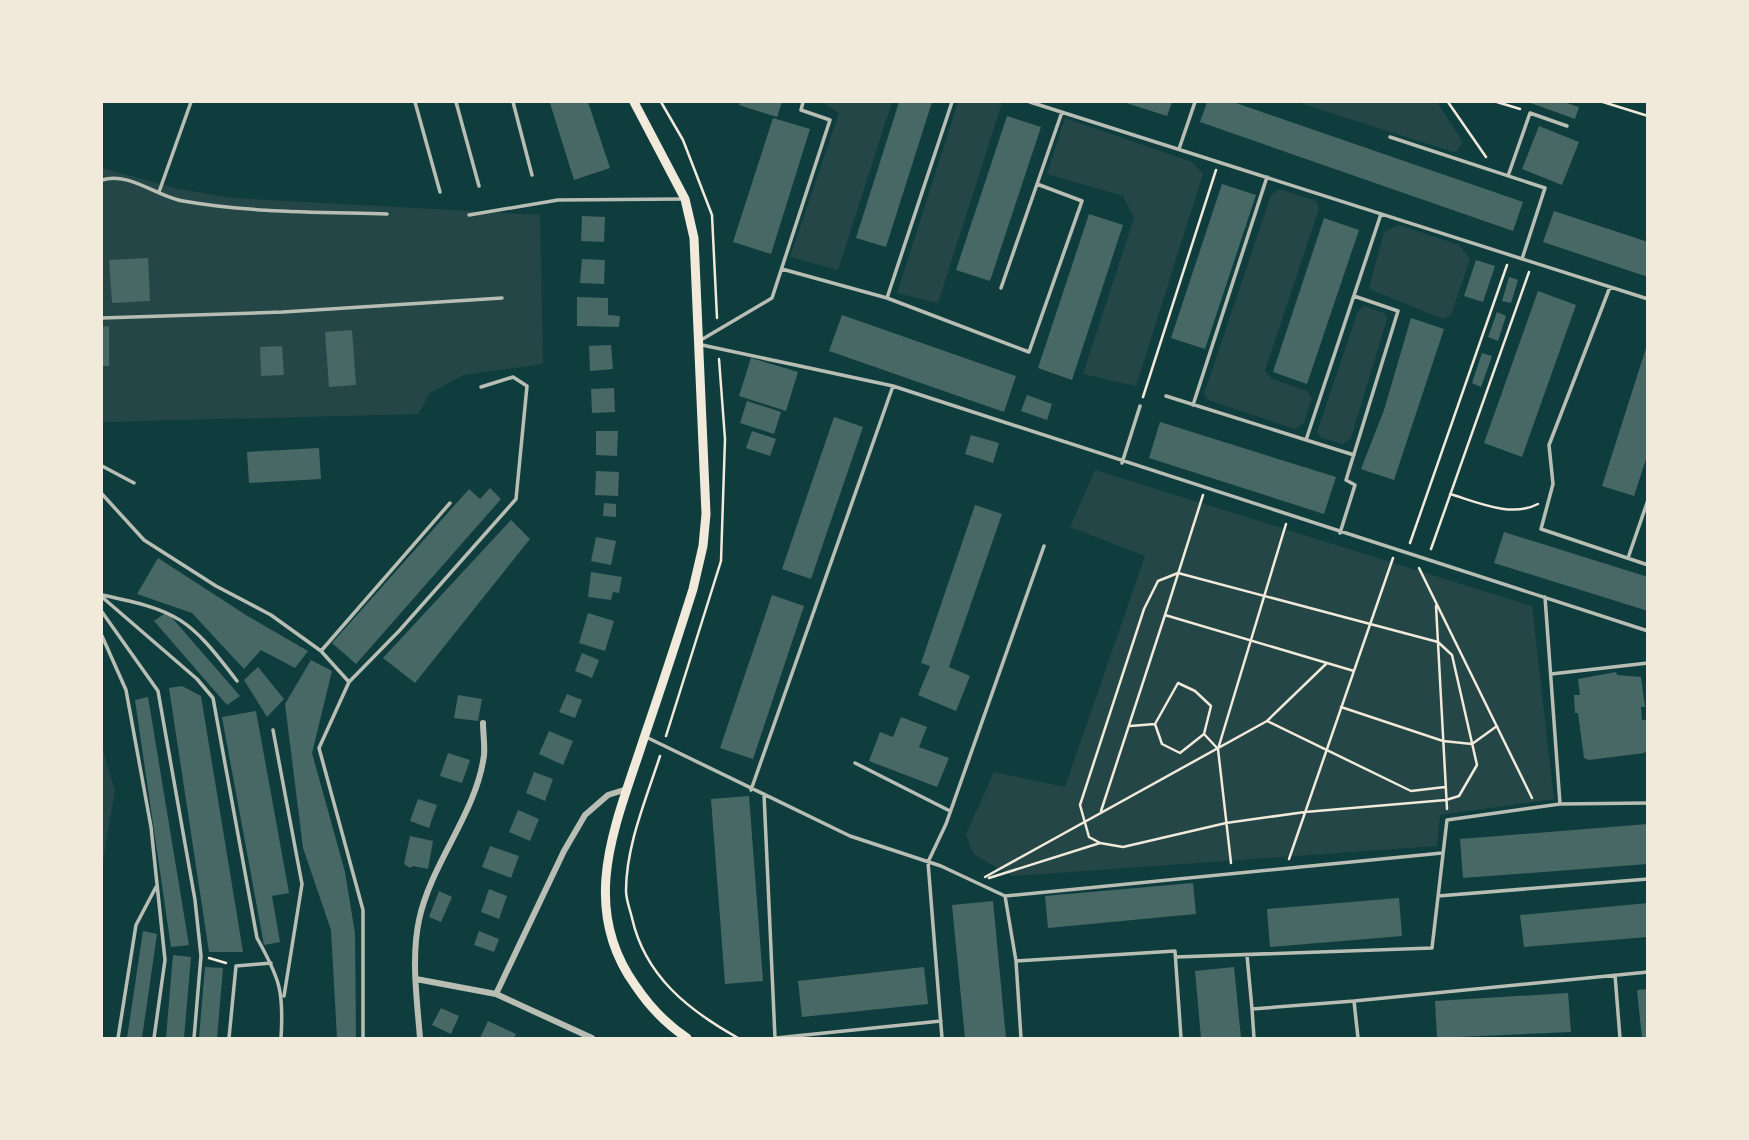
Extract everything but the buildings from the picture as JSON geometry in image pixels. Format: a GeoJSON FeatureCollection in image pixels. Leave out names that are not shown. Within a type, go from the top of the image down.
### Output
{"type":"FeatureCollection","features":[{"type":"Feature","properties":{"kind":"main road"},"geometry":{"type":"LineString","coordinates":[[634,102],[685,199],[694,238],[696,343],[706,514],[703,546],[693,589],[608,853],[604,906],[617,957],[644,998],[664,1021],[687,1038]]}},
{"type":"Feature","properties":{"kind":"street"},"geometry":{"type":"LineString","coordinates":[[419,1038],[416,979],[419,920],[432,879],[476,787],[484,755],[483,723]]}},
{"type":"Feature","properties":{"kind":"street"},"geometry":{"type":"LineString","coordinates":[[496,995],[564,851],[585,815],[608,795],[627,789]]}},
{"type":"Feature","properties":{"kind":"street"},"geometry":{"type":"LineString","coordinates":[[416,979],[496,995],[592,1038]]}},
{"type":"Feature","properties":{"kind":"lane"},"geometry":{"type":"LineString","coordinates":[[159,192],[191,102]]}},
{"type":"Feature","properties":{"kind":"lane"},"geometry":{"type":"LineString","coordinates":[[415,102],[440,192]]}},
{"type":"Feature","properties":{"kind":"lane"},"geometry":{"type":"LineString","coordinates":[[456,102],[479,186]]}},
{"type":"Feature","properties":{"kind":"lane"},"geometry":{"type":"LineString","coordinates":[[513,102],[532,176]]}},
{"type":"Feature","properties":{"kind":"lane"},"geometry":{"type":"LineString","coordinates":[[696,343],[772,298],[830,120],[801,110],[803,102]]}},
{"type":"Feature","properties":{"kind":"lane"},"geometry":{"type":"LineString","coordinates":[[887,298],[953,102]]}},
{"type":"Feature","properties":{"kind":"lane"},"geometry":{"type":"LineString","coordinates":[[1030,102],[1647,299]]}},
{"type":"Feature","properties":{"kind":"lane"},"geometry":{"type":"LineString","coordinates":[[1179,149],[1195,102]]}},
{"type":"Feature","properties":{"kind":"lane"},"geometry":{"type":"LineString","coordinates":[[1001,288],[1062,112]]}},
{"type":"Feature","properties":{"kind":"lane"},"geometry":{"type":"LineString","coordinates":[[1508,176],[1530,113],[1567,126]]}},
{"type":"Feature","properties":{"kind":"lane"},"geometry":{"type":"LineString","coordinates":[[1390,137],[1545,188],[1522,259]]}},
{"type":"Feature","properties":{"kind":"lane"},"geometry":{"type":"LineString","coordinates":[[1193,405],[1267,177]]}},
{"type":"Feature","properties":{"kind":"lane"},"geometry":{"type":"LineString","coordinates":[[102,180],[143,185],[180,201],[261,210],[387,214]]}},
{"type":"Feature","properties":{"kind":"lane"},"geometry":{"type":"LineString","coordinates":[[782,269],[887,298],[1029,352],[1082,201],[1037,184]]}},
{"type":"Feature","properties":{"kind":"lane"},"geometry":{"type":"LineString","coordinates":[[468,215],[558,200],[685,199]]}},
{"type":"Feature","properties":{"kind":"lane"},"geometry":{"type":"LineString","coordinates":[[1306,440],[1381,214]]}},
{"type":"Feature","properties":{"kind":"lane"},"geometry":{"type":"LineString","coordinates":[[1609,287],[1549,445],[1553,484],[1541,529],[1647,565]]}},
{"type":"Feature","properties":{"kind":"lane"},"geometry":{"type":"LineString","coordinates":[[1339,533],[1355,485],[1346,480],[1398,311],[1354,296]]}},
{"type":"Feature","properties":{"kind":"lane"},"geometry":{"type":"LineString","coordinates":[[102,318],[283,312],[502,298]]}},
{"type":"Feature","properties":{"kind":"lane"},"geometry":{"type":"LineString","coordinates":[[696,343],[893,386],[1288,517],[1647,631]]}},
{"type":"Feature","properties":{"kind":"lane"},"geometry":{"type":"LineString","coordinates":[[363,1038],[363,910],[324,774],[319,747],[349,682],[399,631],[516,499],[527,386],[513,377],[481,387]]}},
{"type":"Feature","properties":{"kind":"lane"},"geometry":{"type":"LineString","coordinates":[[751,790],[893,386]]}},
{"type":"Feature","properties":{"kind":"lane"},"geometry":{"type":"LineString","coordinates":[[1166,396],[1354,455]]}},
{"type":"Feature","properties":{"kind":"lane"},"geometry":{"type":"LineString","coordinates":[[1122,463],[1140,406]]}},
{"type":"Feature","properties":{"kind":"lane"},"geometry":{"type":"LineString","coordinates":[[102,466],[134,483]]}},
{"type":"Feature","properties":{"kind":"lane"},"geometry":{"type":"LineString","coordinates":[[102,494],[144,540],[216,586],[271,615],[321,651],[349,682]]}},
{"type":"Feature","properties":{"kind":"lane"},"geometry":{"type":"LineString","coordinates":[[1628,558],[1647,500]]}},
{"type":"Feature","properties":{"kind":"lane"},"geometry":{"type":"LineString","coordinates":[[321,651],[450,503]]}},
{"type":"Feature","properties":{"kind":"lane"},"geometry":{"type":"LineString","coordinates":[[942,1038],[928,862],[950,811],[1044,546]]}},
{"type":"Feature","properties":{"kind":"lane"},"geometry":{"type":"LineString","coordinates":[[102,596],[155,606],[181,619],[205,639],[237,681]]}},
{"type":"Feature","properties":{"kind":"lane"},"geometry":{"type":"LineString","coordinates":[[102,596],[197,679],[213,698],[257,938],[271,963],[284,998]]}},
{"type":"Feature","properties":{"kind":"lane"},"geometry":{"type":"LineString","coordinates":[[1545,597],[1560,804]]}},
{"type":"Feature","properties":{"kind":"lane"},"geometry":{"type":"LineString","coordinates":[[102,612],[158,691],[195,900],[201,956],[194,1038]]}},
{"type":"Feature","properties":{"kind":"lane"},"geometry":{"type":"LineString","coordinates":[[102,636],[126,690],[151,827],[165,960],[154,1038]]}},
{"type":"Feature","properties":{"kind":"lane"},"geometry":{"type":"LineString","coordinates":[[1551,674],[1647,663]]}},
{"type":"Feature","properties":{"kind":"lane"},"geometry":{"type":"LineString","coordinates":[[273,730],[302,884],[284,998],[281,1038]]}},
{"type":"Feature","properties":{"kind":"lane"},"geometry":{"type":"LineString","coordinates":[[645,736],[850,836],[928,862],[1005,896],[1443,853]]}},
{"type":"Feature","properties":{"kind":"lane"},"geometry":{"type":"LineString","coordinates":[[855,762],[950,811]]}},
{"type":"Feature","properties":{"kind":"lane"},"geometry":{"type":"LineString","coordinates":[[764,794],[775,1038],[941,1021]]}},
{"type":"Feature","properties":{"kind":"lane"},"geometry":{"type":"LineString","coordinates":[[1175,957],[1432,948],[1447,820],[1560,804],[1647,803]]}},
{"type":"Feature","properties":{"kind":"lane"},"geometry":{"type":"LineString","coordinates":[[1438,896],[1647,879]]}},
{"type":"Feature","properties":{"kind":"lane"},"geometry":{"type":"LineString","coordinates":[[118,1038],[136,925],[157,886]]}},
{"type":"Feature","properties":{"kind":"lane"},"geometry":{"type":"LineString","coordinates":[[1005,896],[1016,961],[1021,1038]]}},
{"type":"Feature","properties":{"kind":"lane"},"geometry":{"type":"LineString","coordinates":[[1016,961],[1175,951],[1181,1038]]}},
{"type":"Feature","properties":{"kind":"lane"},"geometry":{"type":"LineString","coordinates":[[1247,954],[1254,1038]]}},
{"type":"Feature","properties":{"kind":"lane"},"geometry":{"type":"LineString","coordinates":[[229,1038],[236,966],[271,963]]}},
{"type":"Feature","properties":{"kind":"lane"},"geometry":{"type":"LineString","coordinates":[[1252,1009],[1647,972]]}},
{"type":"Feature","properties":{"kind":"lane"},"geometry":{"type":"LineString","coordinates":[[1615,975],[1620,1038]]}},
{"type":"Feature","properties":{"kind":"lane"},"geometry":{"type":"LineString","coordinates":[[1354,1001],[1358,1038]]}},
{"type":"Feature","properties":{"kind":"path"},"geometry":{"type":"LineString","coordinates":[[661,102],[683,140],[712,215],[718,329]]}},
{"type":"Feature","properties":{"kind":"path"},"geometry":{"type":"LineString","coordinates":[[1448,102],[1496,172]]}},
{"type":"Feature","properties":{"kind":"path"},"geometry":{"type":"LineString","coordinates":[[1497,102],[1530,113]]}},
{"type":"Feature","properties":{"kind":"path"},"geometry":{"type":"LineString","coordinates":[[1603,102],[1647,116]]}},
{"type":"Feature","properties":{"kind":"path"},"geometry":{"type":"LineString","coordinates":[[1140,406],[1219,162]]}},
{"type":"Feature","properties":{"kind":"path"},"geometry":{"type":"LineString","coordinates":[[1406,554],[1510,255]]}},
{"type":"Feature","properties":{"kind":"path"},"geometry":{"type":"LineString","coordinates":[[1427,561],[1532,262]]}},
{"type":"Feature","properties":{"kind":"path"},"geometry":{"type":"LineString","coordinates":[[718,349],[725,439],[721,561],[636,830],[626,892],[637,939],[652,970],[697,1015],[738,1038]]}},
{"type":"Feature","properties":{"kind":"path"},"geometry":{"type":"LineString","coordinates":[[1100,814],[1205,490]]}},
{"type":"Feature","properties":{"kind":"path"},"geometry":{"type":"LineString","coordinates":[[1450,494],[1505,510],[1529,509],[1550,497]]}},
{"type":"Feature","properties":{"kind":"path"},"geometry":{"type":"LineString","coordinates":[[1232,874],[1218,749],[1288,517]]}},
{"type":"Feature","properties":{"kind":"path"},"geometry":{"type":"LineString","coordinates":[[1285,869],[1395,551]]}},
{"type":"Feature","properties":{"kind":"path"},"geometry":{"type":"LineString","coordinates":[[1413,556],[1536,807]]}},
{"type":"Feature","properties":{"kind":"path"},"geometry":{"type":"LineString","coordinates":[[1178,573],[1438,642],[1451,655],[1477,765],[1459,796],[1446,800],[1305,812],[1226,823],[1123,847],[1100,843],[1089,837],[1080,805],[1144,609],[1158,581],[1178,573]]}},
{"type":"Feature","properties":{"kind":"path"},"geometry":{"type":"LineString","coordinates":[[1436,602],[1447,820]]}},
{"type":"Feature","properties":{"kind":"path"},"geometry":{"type":"LineString","coordinates":[[1165,615],[1354,671]]}},
{"type":"Feature","properties":{"kind":"path"},"geometry":{"type":"LineString","coordinates":[[976,882],[1267,721],[1327,663]]}},
{"type":"Feature","properties":{"kind":"path"},"geometry":{"type":"LineString","coordinates":[[1178,683],[1195,691],[1211,706],[1204,734],[1180,753],[1162,744],[1155,724],[1178,683]]}},
{"type":"Feature","properties":{"kind":"path"},"geometry":{"type":"LineString","coordinates":[[1341,707],[1443,741],[1472,744],[1497,726]]}},
{"type":"Feature","properties":{"kind":"path"},"geometry":{"type":"LineString","coordinates":[[1267,721],[1411,792],[1445,787]]}},
{"type":"Feature","properties":{"kind":"path"},"geometry":{"type":"LineString","coordinates":[[1129,727],[1155,724]]}},
{"type":"Feature","properties":{"kind":"path"},"geometry":{"type":"LineString","coordinates":[[1204,734],[1218,749]]}},
{"type":"Feature","properties":{"kind":"path"},"geometry":{"type":"LineString","coordinates":[[976,882],[1100,843]]}},
{"type":"Feature","properties":{"kind":"path"},"geometry":{"type":"LineString","coordinates":[[201,956],[236,966]]}},
{"type":"Feature","properties":{"kind":"shaded area"},"geometry":{"type":"Polygon","coordinates":[[[821,102],[892,102],[838,270],[790,257],[839,113],[821,102]]]}},
{"type":"Feature","properties":{"kind":"shaded area"},"geometry":{"type":"Polygon","coordinates":[[[958,102],[1002,103],[938,303],[897,293],[958,102]]]}},
{"type":"Feature","properties":{"kind":"shaded area"},"geometry":{"type":"Polygon","coordinates":[[[1297,102],[1437,102],[1463,142],[1456,152],[1450,151],[1297,102]]]}},
{"type":"Feature","properties":{"kind":"shaded area"},"geometry":{"type":"Polygon","coordinates":[[[1065,118],[1192,162],[1203,174],[1136,386],[1083,374],[1134,218],[1123,196],[1047,174],[1065,118]]]}},
{"type":"Feature","properties":{"kind":"shaded area"},"geometry":{"type":"Polygon","coordinates":[[[102,168],[178,189],[232,198],[540,215],[543,364],[464,375],[430,393],[418,414],[102,422],[102,168]]]}},
{"type":"Feature","properties":{"kind":"shaded area"},"geometry":{"type":"Polygon","coordinates":[[[1279,189],[1316,201],[1319,209],[1265,371],[1272,379],[1307,391],[1312,398],[1304,423],[1295,429],[1208,400],[1204,394],[1271,195],[1279,189]]]}},
{"type":"Feature","properties":{"kind":"shaded area"},"geometry":{"type":"Polygon","coordinates":[[[1399,225],[1459,245],[1470,259],[1451,315],[1443,319],[1369,289],[1384,232],[1399,225]]]}},
{"type":"Feature","properties":{"kind":"shaded area"},"geometry":{"type":"Polygon","coordinates":[[[1364,306],[1384,313],[1387,319],[1351,438],[1343,444],[1322,438],[1317,432],[1358,311],[1364,306]]]}},
{"type":"Feature","properties":{"kind":"shaded area"},"geometry":{"type":"Polygon","coordinates":[[[1095,470],[1532,606],[1554,799],[1440,815],[1437,846],[1012,876],[973,854],[966,834],[994,772],[1065,787],[1145,556],[1070,527],[1095,470]]]}},
{"type":"Feature","properties":{"kind":"shaded area"},"geometry":{"type":"Polygon","coordinates":[[[102,747],[115,791],[102,866],[102,747]]]}}]}
